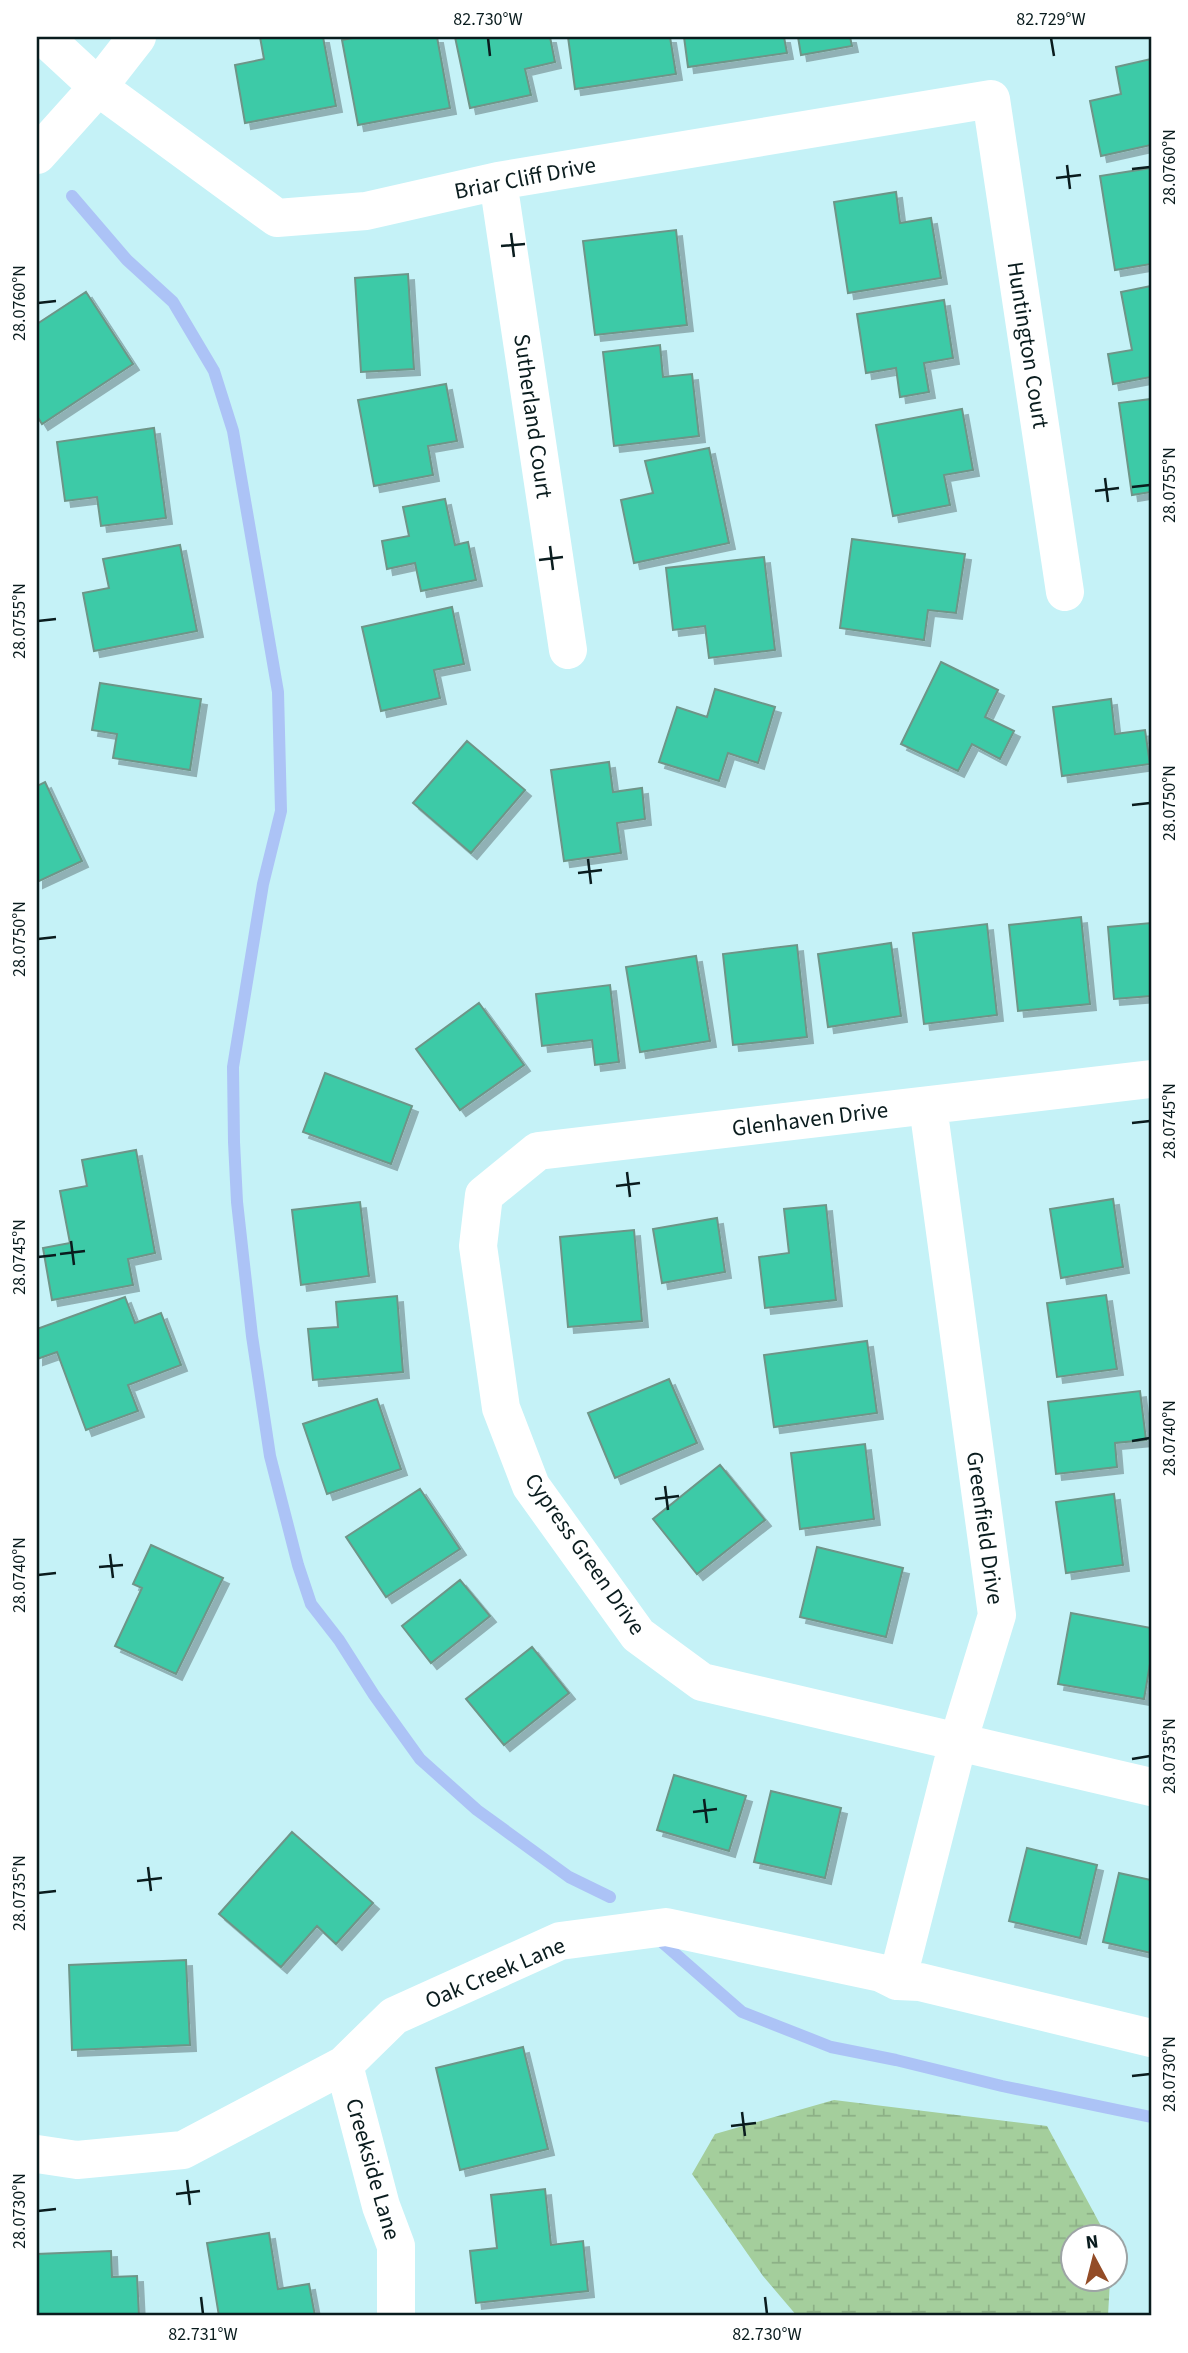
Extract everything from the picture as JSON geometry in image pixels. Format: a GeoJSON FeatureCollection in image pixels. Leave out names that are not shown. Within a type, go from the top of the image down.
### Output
{"type":"FeatureCollection","features":[{"type":"Feature","properties":{"kind":"street","name":"Briar Cliff Drive"},"geometry":{"type":"LineString","coordinates":[[44,37],[98,87],[277,218],[366,211],[498,181],[991,99]]}},
{"type":"Feature","properties":{"kind":"street"},"geometry":{"type":"LineString","coordinates":[[37,155],[98,87],[137,37]]}},
{"type":"Feature","properties":{"kind":"street","name":"Huntington Court"},"geometry":{"type":"LineString","coordinates":[[991,99],[1065,592]]}},
{"type":"Feature","properties":{"kind":"street","name":"Sutherland Court"},"geometry":{"type":"LineString","coordinates":[[498,181],[568,650]]}},
{"type":"Feature","properties":{"kind":"street","name":"Glenhaven Drive"},"geometry":{"type":"LineString","coordinates":[[484,1195],[538,1151],[1151,1079]]}},
{"type":"Feature","properties":{"kind":"street","name":"Greenfield Drive"},"geometry":{"type":"LineString","coordinates":[[898,1981],[958,1742],[997,1615],[928,1106]]}},
{"type":"Feature","properties":{"kind":"street","name":"Cypress Green Drive"},"geometry":{"type":"LineString","coordinates":[[484,1195],[478,1246],[500,1408],[531,1486],[638,1635],[702,1682],[1151,1787]]}},
{"type":"Feature","properties":{"kind":"street","name":"Oak Creek Lane"},"geometry":{"type":"LineString","coordinates":[[37,2154],[77,2160],[183,2150],[344,2064],[394,2016],[560,1941],[666,1927],[881,1973],[898,1981],[920,1982],[1151,2038]]}},
{"type":"Feature","properties":{"kind":"street","name":"Creekside Lane"},"geometry":{"type":"LineString","coordinates":[[344,2064],[381,2206],[396,2246],[396,2316]]}},
{"type":"Feature","properties":{"kind":"green space"},"geometry":{"type":"Polygon","coordinates":[[[834,2100],[1047,2126],[1100,2224],[1058,2224],[1058,2294],[1109,2294],[1108,2316],[797,2316],[763,2276],[692,2174],[715,2134],[834,2100]]]}},
{"type":"Feature","properties":{"kind":"building"},"geometry":{"type":"Polygon","coordinates":[[[260,37],[323,37],[336,106],[245,123],[235,65],[264,59],[260,37]]]}},
{"type":"Feature","properties":{"kind":"building"},"geometry":{"type":"Polygon","coordinates":[[[358,37],[437,37],[450,108],[358,125],[342,40],[358,37]]]}},
{"type":"Feature","properties":{"kind":"building"},"geometry":{"type":"Polygon","coordinates":[[[455,37],[550,37],[555,62],[525,69],[531,95],[470,108],[455,37]]]}},
{"type":"Feature","properties":{"kind":"building"},"geometry":{"type":"Polygon","coordinates":[[[568,37],[670,37],[676,74],[575,89],[568,37]]]}},
{"type":"Feature","properties":{"kind":"building"},"geometry":{"type":"Polygon","coordinates":[[[684,37],[784,37],[787,53],[688,67],[684,37]]]}},
{"type":"Feature","properties":{"kind":"building"},"geometry":{"type":"Polygon","coordinates":[[[798,37],[850,37],[852,46],[801,55],[798,37]]]}},
{"type":"Feature","properties":{"kind":"building"},"geometry":{"type":"Polygon","coordinates":[[[1151,59],[1151,145],[1101,156],[1090,101],[1121,94],[1116,67],[1151,59]]]}},
{"type":"Feature","properties":{"kind":"building"},"geometry":{"type":"Polygon","coordinates":[[[1151,168],[1151,264],[1115,270],[1100,176],[1151,168]]]}},
{"type":"Feature","properties":{"kind":"building"},"geometry":{"type":"Polygon","coordinates":[[[896,192],[900,223],[931,218],[941,278],[848,293],[834,202],[896,192]]]}},
{"type":"Feature","properties":{"kind":"building"},"geometry":{"type":"Polygon","coordinates":[[[676,230],[687,325],[595,335],[583,241],[676,230]]]}},
{"type":"Feature","properties":{"kind":"building"},"geometry":{"type":"Polygon","coordinates":[[[408,274],[414,369],[361,372],[355,278],[408,274]]]}},
{"type":"Feature","properties":{"kind":"building"},"geometry":{"type":"Polygon","coordinates":[[[1151,286],[1151,377],[1113,384],[1108,354],[1132,350],[1121,292],[1151,286]]]}},
{"type":"Feature","properties":{"kind":"building"},"geometry":{"type":"Polygon","coordinates":[[[86,292],[133,364],[42,424],[37,416],[37,324],[86,292]]]}},
{"type":"Feature","properties":{"kind":"building"},"geometry":{"type":"Polygon","coordinates":[[[944,300],[953,358],[924,363],[929,392],[900,397],[896,368],[866,373],[857,314],[944,300]]]}},
{"type":"Feature","properties":{"kind":"building"},"geometry":{"type":"Polygon","coordinates":[[[660,345],[663,377],[692,374],[699,436],[614,446],[603,352],[660,345]]]}},
{"type":"Feature","properties":{"kind":"building"},"geometry":{"type":"Polygon","coordinates":[[[446,384],[457,441],[428,446],[433,475],[374,486],[358,400],[446,384]]]}},
{"type":"Feature","properties":{"kind":"building"},"geometry":{"type":"Polygon","coordinates":[[[1151,399],[1151,492],[1132,495],[1119,403],[1151,399]]]}},
{"type":"Feature","properties":{"kind":"building"},"geometry":{"type":"Polygon","coordinates":[[[962,409],[973,470],[944,475],[950,505],[893,516],[876,425],[962,409]]]}},
{"type":"Feature","properties":{"kind":"building"},"geometry":{"type":"Polygon","coordinates":[[[154,428],[166,518],[101,526],[97,497],[65,501],[57,442],[154,428]]]}},
{"type":"Feature","properties":{"kind":"building"},"geometry":{"type":"Polygon","coordinates":[[[709,448],[729,543],[634,563],[621,500],[653,493],[645,461],[709,448]]]}},
{"type":"Feature","properties":{"kind":"building"},"geometry":{"type":"Polygon","coordinates":[[[445,499],[455,545],[468,542],[476,580],[421,591],[415,563],[387,569],[382,541],[409,536],[403,507],[445,499]]]}},
{"type":"Feature","properties":{"kind":"building"},"geometry":{"type":"Polygon","coordinates":[[[852,539],[965,554],[956,613],[928,610],[924,640],[840,628],[852,539]]]}},
{"type":"Feature","properties":{"kind":"building"},"geometry":{"type":"Polygon","coordinates":[[[180,545],[197,631],[94,651],[83,593],[109,588],[103,559],[180,545]]]}},
{"type":"Feature","properties":{"kind":"building"},"geometry":{"type":"Polygon","coordinates":[[[764,557],[775,650],[709,658],[705,626],[673,630],[666,568],[764,557]]]}},
{"type":"Feature","properties":{"kind":"building"},"geometry":{"type":"Polygon","coordinates":[[[452,607],[464,664],[434,670],[440,698],[381,711],[362,627],[452,607]]]}},
{"type":"Feature","properties":{"kind":"building"},"geometry":{"type":"Polygon","coordinates":[[[941,662],[998,690],[985,717],[1014,731],[1000,759],[972,744],[958,771],[901,744],[941,662]]]}},
{"type":"Feature","properties":{"kind":"building"},"geometry":{"type":"Polygon","coordinates":[[[100,683],[201,699],[190,770],[113,758],[117,734],[92,730],[100,683]]]}},
{"type":"Feature","properties":{"kind":"building"},"geometry":{"type":"Polygon","coordinates":[[[715,689],[775,707],[758,763],[728,753],[719,781],[659,762],[677,707],[707,717],[715,689]]]}},
{"type":"Feature","properties":{"kind":"building"},"geometry":{"type":"Polygon","coordinates":[[[1111,699],[1115,734],[1145,730],[1150,764],[1062,776],[1053,707],[1111,699]]]}},
{"type":"Feature","properties":{"kind":"building"},"geometry":{"type":"Polygon","coordinates":[[[467,741],[525,790],[471,853],[413,803],[467,741]]]}},
{"type":"Feature","properties":{"kind":"building"},"geometry":{"type":"Polygon","coordinates":[[[609,762],[613,792],[642,788],[645,819],[617,823],[621,853],[564,861],[551,770],[609,762]]]}},
{"type":"Feature","properties":{"kind":"building"},"geometry":{"type":"Polygon","coordinates":[[[45,782],[82,861],[37,882],[37,786],[45,782]]]}},
{"type":"Feature","properties":{"kind":"building"},"geometry":{"type":"Polygon","coordinates":[[[1081,917],[1090,1004],[1018,1011],[1009,925],[1081,917]]]}},
{"type":"Feature","properties":{"kind":"building"},"geometry":{"type":"Polygon","coordinates":[[[1151,923],[1151,996],[1114,999],[1108,927],[1151,923]]]}},
{"type":"Feature","properties":{"kind":"building"},"geometry":{"type":"Polygon","coordinates":[[[987,924],[997,1015],[924,1024],[913,933],[987,924]]]}},
{"type":"Feature","properties":{"kind":"building"},"geometry":{"type":"Polygon","coordinates":[[[891,943],[901,1016],[828,1027],[818,954],[891,943]]]}},
{"type":"Feature","properties":{"kind":"building"},"geometry":{"type":"Polygon","coordinates":[[[797,945],[807,1037],[733,1045],[723,954],[797,945]]]}},
{"type":"Feature","properties":{"kind":"building"},"geometry":{"type":"Polygon","coordinates":[[[696,956],[710,1041],[640,1052],[626,967],[696,956]]]}},
{"type":"Feature","properties":{"kind":"building"},"geometry":{"type":"Polygon","coordinates":[[[610,985],[619,1062],[595,1065],[592,1040],[542,1046],[536,994],[610,985]]]}},
{"type":"Feature","properties":{"kind":"building"},"geometry":{"type":"Polygon","coordinates":[[[479,1003],[524,1065],[460,1110],[416,1049],[479,1003]]]}},
{"type":"Feature","properties":{"kind":"building"},"geometry":{"type":"Polygon","coordinates":[[[325,1073],[412,1106],[391,1164],[303,1132],[325,1073]]]}},
{"type":"Feature","properties":{"kind":"building"},"geometry":{"type":"Polygon","coordinates":[[[136,1150],[155,1253],[128,1259],[133,1285],[52,1300],[43,1248],[70,1243],[60,1191],[87,1186],[82,1160],[136,1150]]]}},
{"type":"Feature","properties":{"kind":"building"},"geometry":{"type":"Polygon","coordinates":[[[1113,1199],[1123,1267],[1061,1278],[1050,1209],[1113,1199]]]}},
{"type":"Feature","properties":{"kind":"building"},"geometry":{"type":"Polygon","coordinates":[[[360,1202],[369,1276],[301,1285],[292,1210],[360,1202]]]}},
{"type":"Feature","properties":{"kind":"building"},"geometry":{"type":"Polygon","coordinates":[[[826,1205],[836,1300],[765,1308],[759,1257],[789,1253],[784,1209],[826,1205]]]}},
{"type":"Feature","properties":{"kind":"building"},"geometry":{"type":"Polygon","coordinates":[[[717,1218],[725,1272],[662,1283],[653,1229],[717,1218]]]}},
{"type":"Feature","properties":{"kind":"building"},"geometry":{"type":"Polygon","coordinates":[[[634,1230],[642,1321],[568,1327],[560,1237],[634,1230]]]}},
{"type":"Feature","properties":{"kind":"building"},"geometry":{"type":"Polygon","coordinates":[[[1106,1295],[1117,1369],[1057,1377],[1047,1303],[1106,1295]]]}},
{"type":"Feature","properties":{"kind":"building"},"geometry":{"type":"Polygon","coordinates":[[[397,1296],[403,1372],[313,1380],[308,1329],[338,1327],[336,1302],[397,1296]]]}},
{"type":"Feature","properties":{"kind":"building"},"geometry":{"type":"Polygon","coordinates":[[[125,1297],[135,1323],[161,1313],[181,1365],[128,1385],[138,1411],[86,1430],[57,1352],[37,1359],[37,1329],[125,1297]]]}},
{"type":"Feature","properties":{"kind":"building"},"geometry":{"type":"Polygon","coordinates":[[[867,1341],[877,1413],[774,1427],[764,1355],[867,1341]]]}},
{"type":"Feature","properties":{"kind":"building"},"geometry":{"type":"Polygon","coordinates":[[[669,1379],[697,1443],[615,1478],[588,1413],[669,1379]]]}},
{"type":"Feature","properties":{"kind":"building"},"geometry":{"type":"Polygon","coordinates":[[[1140,1391],[1146,1440],[1115,1443],[1117,1467],[1056,1474],[1048,1402],[1140,1391]]]}},
{"type":"Feature","properties":{"kind":"building"},"geometry":{"type":"Polygon","coordinates":[[[377,1399],[401,1469],[327,1494],[303,1424],[377,1399]]]}},
{"type":"Feature","properties":{"kind":"building"},"geometry":{"type":"Polygon","coordinates":[[[865,1444],[874,1519],[800,1529],[791,1453],[865,1444]]]}},
{"type":"Feature","properties":{"kind":"building"},"geometry":{"type":"Polygon","coordinates":[[[720,1465],[765,1520],[697,1574],[653,1519],[720,1465]]]}},
{"type":"Feature","properties":{"kind":"building"},"geometry":{"type":"Polygon","coordinates":[[[420,1489],[460,1549],[386,1597],[346,1537],[420,1489]]]}},
{"type":"Feature","properties":{"kind":"building"},"geometry":{"type":"Polygon","coordinates":[[[1114,1494],[1123,1565],[1066,1573],[1056,1502],[1114,1494]]]}},
{"type":"Feature","properties":{"kind":"building"},"geometry":{"type":"Polygon","coordinates":[[[151,1545],[223,1578],[176,1674],[115,1646],[142,1588],[133,1584],[151,1545]]]}},
{"type":"Feature","properties":{"kind":"building"},"geometry":{"type":"Polygon","coordinates":[[[817,1547],[903,1568],[886,1637],[800,1617],[817,1547]]]}},
{"type":"Feature","properties":{"kind":"building"},"geometry":{"type":"Polygon","coordinates":[[[460,1580],[490,1616],[431,1663],[402,1626],[460,1580]]]}},
{"type":"Feature","properties":{"kind":"building"},"geometry":{"type":"Polygon","coordinates":[[[1071,1613],[1151,1628],[1151,1658],[1144,1699],[1058,1684],[1071,1613]]]}},
{"type":"Feature","properties":{"kind":"building"},"geometry":{"type":"Polygon","coordinates":[[[532,1647],[569,1693],[504,1745],[466,1699],[532,1647]]]}},
{"type":"Feature","properties":{"kind":"building"},"geometry":{"type":"Polygon","coordinates":[[[674,1775],[746,1796],[729,1851],[657,1830],[674,1775]]]}},
{"type":"Feature","properties":{"kind":"building"},"geometry":{"type":"Polygon","coordinates":[[[771,1791],[841,1808],[825,1878],[754,1862],[771,1791]]]}},
{"type":"Feature","properties":{"kind":"building"},"geometry":{"type":"Polygon","coordinates":[[[292,1832],[373,1903],[336,1944],[317,1926],[281,1967],[219,1914],[292,1832]]]}},
{"type":"Feature","properties":{"kind":"building"},"geometry":{"type":"Polygon","coordinates":[[[1027,1848],[1097,1865],[1080,1938],[1009,1921],[1027,1848]]]}},
{"type":"Feature","properties":{"kind":"building"},"geometry":{"type":"Polygon","coordinates":[[[1119,1873],[1151,1880],[1151,1953],[1103,1942],[1119,1873]]]}},
{"type":"Feature","properties":{"kind":"building"},"geometry":{"type":"Polygon","coordinates":[[[186,1960],[190,2045],[72,2050],[69,1965],[186,1960]]]}},
{"type":"Feature","properties":{"kind":"building"},"geometry":{"type":"Polygon","coordinates":[[[523,2047],[548,2149],[460,2170],[436,2068],[523,2047]]]}},
{"type":"Feature","properties":{"kind":"building"},"geometry":{"type":"Polygon","coordinates":[[[545,2189],[551,2245],[583,2241],[588,2291],[476,2303],[470,2251],[497,2248],[491,2195],[545,2189]]]}},
{"type":"Feature","properties":{"kind":"building"},"geometry":{"type":"Polygon","coordinates":[[[269,2233],[278,2289],[309,2284],[315,2316],[219,2316],[207,2243],[269,2233]]]}},
{"type":"Feature","properties":{"kind":"building"},"geometry":{"type":"Polygon","coordinates":[[[111,2251],[112,2277],[137,2276],[139,2316],[38,2316],[37,2254],[111,2251]]]}},
{"type":"Feature","properties":{"kind":"waterway"},"geometry":{"type":"LineString","coordinates":[[72,196],[127,260],[173,302],[214,371],[233,431],[278,692],[281,811],[263,884],[233,1067],[234,1142],[237,1202],[252,1336],[270,1456],[298,1565],[311,1604],[339,1640],[420,1759],[477,1810],[569,1877],[610,1897]]}},
{"type":"Feature","properties":{"kind":"waterway"},"geometry":{"type":"LineString","coordinates":[[663,1943],[742,2012],[831,2047],[1151,2117]]}}]}
